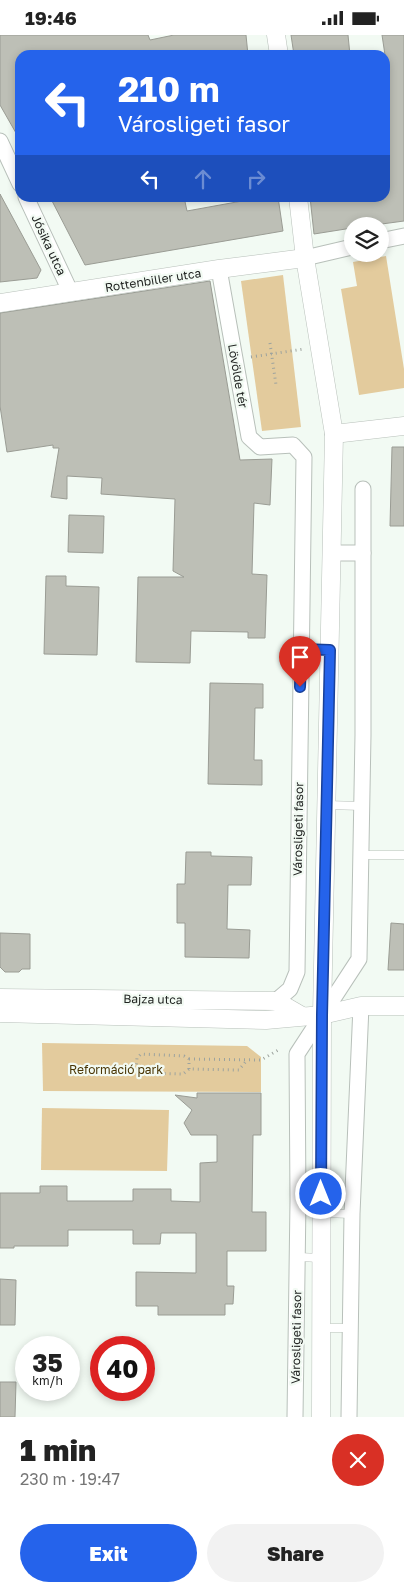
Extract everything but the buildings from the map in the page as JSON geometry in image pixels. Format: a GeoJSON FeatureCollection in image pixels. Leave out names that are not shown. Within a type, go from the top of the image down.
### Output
{"type":"FeatureCollection","features":[{"type":"Feature","properties":{"kind":"street"},"geometry":{"type":"LineString","coordinates":[[276,35],[278,50]]}},
{"type":"Feature","properties":{"kind":"street"},"geometry":{"type":"LineString","coordinates":[[0,141],[15,173]]}},
{"type":"Feature","properties":{"kind":"street","name":"Jósika utca"},"geometry":{"type":"LineString","coordinates":[[28,202],[71,293]]}},
{"type":"Feature","properties":{"kind":"street"},"geometry":{"type":"LineString","coordinates":[[299,202],[305,258],[334,434],[404,426]]}},
{"type":"Feature","properties":{"kind":"street"},"geometry":{"type":"LineString","coordinates":[[389,239],[404,236]]}},
{"type":"Feature","properties":{"kind":"street"},"geometry":{"type":"LineString","coordinates":[[305,258],[344,249]]}},
{"type":"Feature","properties":{"kind":"street","name":"Rottenbiller utca"},"geometry":{"type":"LineString","coordinates":[[0,303],[218,269],[305,258]]}},
{"type":"Feature","properties":{"kind":"street","name":"Lövölde tér"},"geometry":{"type":"LineString","coordinates":[[218,269],[249,437],[260,447],[293,445]]}},
{"type":"Feature","properties":{"kind":"street","name":"Városligeti fasor"},"geometry":{"type":"LineString","coordinates":[[321,1417],[322,1015],[334,434]]}},
{"type":"Feature","properties":{"kind":"street","name":"Városligeti fasor"},"geometry":{"type":"LineString","coordinates":[[276,1001],[290,989],[296,972],[304,457],[293,445]]}},
{"type":"Feature","properties":{"kind":"street","name":"Városligeti fasor"},"geometry":{"type":"LineString","coordinates":[[295,1417],[298,1257],[296,1054],[359,959],[362,855],[363,489]]}},
{"type":"Feature","properties":{"kind":"street"},"geometry":{"type":"LineString","coordinates":[[332,553],[363,553]]}},
{"type":"Feature","properties":{"kind":"street","name":"Bajza utca"},"geometry":{"type":"LineString","coordinates":[[0,998],[266,1020],[322,1015],[361,1006],[404,1006]]}},
{"type":"Feature","properties":{"kind":"street","name":"Bajza utca"},"geometry":{"type":"LineString","coordinates":[[0,1013],[276,1001],[302,1016]]}},
{"type":"Feature","properties":{"kind":"street"},"geometry":{"type":"LineString","coordinates":[[350,1417],[352,1214],[361,1006]]}},
{"type":"Feature","properties":{"kind":"lane"},"geometry":{"type":"LineString","coordinates":[[301,649],[330,650]]}},
{"type":"Feature","properties":{"kind":"lane"},"geometry":{"type":"LineString","coordinates":[[326,805],[362,806]]}},
{"type":"Feature","properties":{"kind":"lane"},"geometry":{"type":"LineString","coordinates":[[362,855],[404,855]]}},
{"type":"Feature","properties":{"kind":"lane"},"geometry":{"type":"LineString","coordinates":[[321,1213],[352,1214]]}},
{"type":"Feature","properties":{"kind":"lane"},"geometry":{"type":"LineString","coordinates":[[298,1257],[321,1258]]}},
{"type":"Feature","properties":{"kind":"lane","name":"Városligeti fasor"},"geometry":{"type":"LineString","coordinates":[[321,1328],[351,1328]]}},
{"type":"Feature","properties":{"kind":"path"},"geometry":{"type":"LineString","coordinates":[[270,343],[276,385]]}},
{"type":"Feature","properties":{"kind":"path"},"geometry":{"type":"LineString","coordinates":[[235,360],[320,346]]}},
{"type":"Feature","properties":{"kind":"path"},"geometry":{"type":"LineString","coordinates":[[247,1060],[239,1070],[189,1069],[183,1073],[142,1073],[136,1068],[137,1058],[141,1054],[184,1055],[189,1059],[261,1060],[280,1049]]}},
{"type":"Feature","properties":{"kind":"path"},"geometry":{"type":"LineString","coordinates":[[189,1059],[189,1069]]}},
{"type":"Feature","properties":{"kind":"green space"},"geometry":{"type":"Polygon","coordinates":[[[353,262],[387,262],[404,369],[404,388],[359,395],[341,289],[357,286],[353,262]]]}},
{"type":"Feature","properties":{"kind":"green space"},"geometry":{"type":"Polygon","coordinates":[[[283,275],[301,427],[262,431],[241,281],[283,275]]]}},
{"type":"Feature","properties":{"kind":"green space","name":"Reformáció park"},"geometry":{"type":"Polygon","coordinates":[[[42,1043],[247,1046],[261,1057],[261,1092],[43,1091],[42,1043]]]}},
{"type":"Feature","properties":{"kind":"green space"},"geometry":{"type":"Polygon","coordinates":[[[42,1108],[169,1110],[167,1171],[41,1170],[42,1108]]]}},
{"type":"Feature","properties":{"kind":"route"},"geometry":{"type":"LineString","coordinates":[[300,687],[301,649],[330,650],[322,1015],[321,1194]]}}]}
